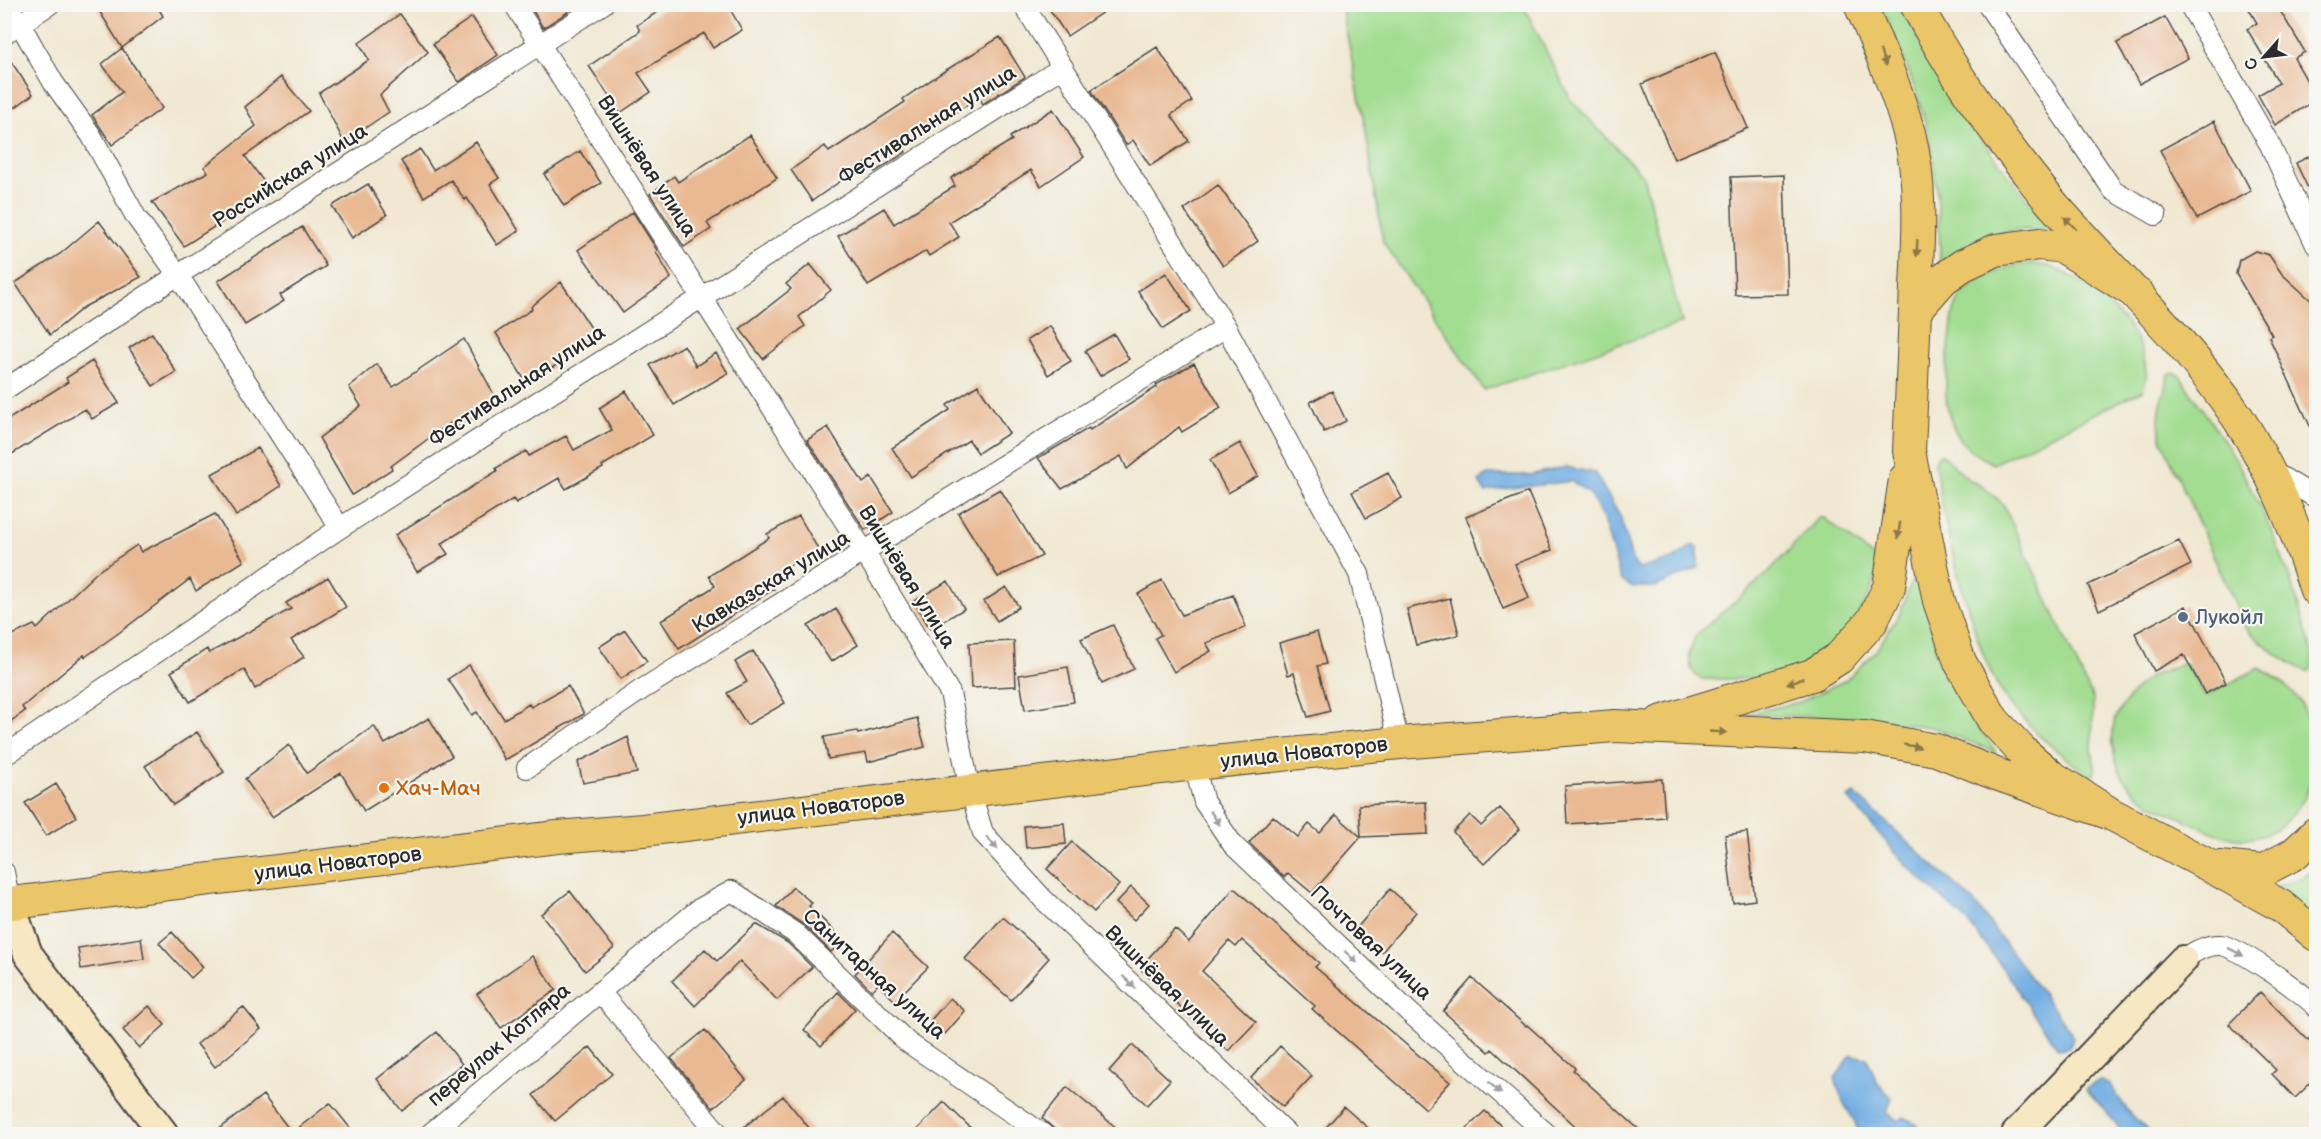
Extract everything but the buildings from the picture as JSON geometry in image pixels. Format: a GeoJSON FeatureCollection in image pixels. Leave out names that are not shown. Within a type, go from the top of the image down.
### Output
{"type":"FeatureCollection","features":[{"type":"Feature","properties":{"kind":"main road"},"geometry":{"type":"LineString","coordinates":[[1639,728],[1812,675],[1839,658],[1872,621],[1890,587],[1909,452],[1917,183],[1909,133],[1884,60],[1860,4]]}},
{"type":"Feature","properties":{"kind":"main road"},"geometry":{"type":"LineString","coordinates":[[1916,4],[1981,113],[2055,208],[2139,296],[2200,368],[2237,417],[2270,470],[2299,536],[2316,590]]}},
{"type":"Feature","properties":{"kind":"main road"},"geometry":{"type":"LineString","coordinates":[[1915,310],[1943,279],[1964,265],[1996,250],[2039,244],[2063,247],[2139,296]]}},
{"type":"Feature","properties":{"kind":"main road"},"geometry":{"type":"LineString","coordinates":[[1909,452],[1939,601],[1960,662],[1993,720],[2022,751],[2051,776],[2111,814],[2281,906],[2316,935]]}},
{"type":"Feature","properties":{"kind":"main road","name":"улица Новаторов"},"geometry":{"type":"LineString","coordinates":[[7,904],[557,837],[643,830],[1194,764],[1400,743],[1592,727],[1864,737],[1936,750],[1996,774],[2111,814]]}},
{"type":"Feature","properties":{"kind":"main road"},"geometry":{"type":"LineString","coordinates":[[2210,866],[2262,871],[2294,854],[2316,833]]}},
{"type":"Feature","properties":{"kind":"main road"},"geometry":{"type":"LineString","coordinates":[[7,904],[28,954],[164,1134]]}},
{"type":"Feature","properties":{"kind":"main road"},"geometry":{"type":"LineString","coordinates":[[2018,1133],[2183,960]]}},
{"type":"Feature","properties":{"kind":"street"},"geometry":{"type":"LineString","coordinates":[[6,4],[12,29],[91,135],[136,217],[178,275],[340,528]]}},
{"type":"Feature","properties":{"kind":"street"},"geometry":{"type":"LineString","coordinates":[[12,29],[50,4]]}},
{"type":"Feature","properties":{"kind":"street","name":"Вишнёвая улица"},"geometry":{"type":"LineString","coordinates":[[514,4],[865,553],[950,693],[970,790],[983,833],[1036,891],[1287,1134]]}},
{"type":"Feature","properties":{"kind":"street","name":"Российская улица"},"geometry":{"type":"LineString","coordinates":[[4,390],[178,275],[603,4]]}},
{"type":"Feature","properties":{"kind":"street"},"geometry":{"type":"LineString","coordinates":[[1023,4],[1226,327],[1359,574],[1400,743]]}},
{"type":"Feature","properties":{"kind":"street"},"geometry":{"type":"LineString","coordinates":[[1987,4],[2113,190],[2156,215]]}},
{"type":"Feature","properties":{"kind":"street"},"geometry":{"type":"LineString","coordinates":[[2189,4],[2270,145],[2316,245]]}},
{"type":"Feature","properties":{"kind":"street","name":"Фестивальная улица"},"geometry":{"type":"LineString","coordinates":[[4,756],[340,528],[1063,67]]}},
{"type":"Feature","properties":{"kind":"street","name":"Кавказская улица"},"geometry":{"type":"LineString","coordinates":[[527,768],[641,690],[1226,327]]}},
{"type":"Feature","properties":{"kind":"street"},"geometry":{"type":"LineString","coordinates":[[2270,470],[2316,498]]}},
{"type":"Feature","properties":{"kind":"street","name":"Почтовая улица"},"geometry":{"type":"LineString","coordinates":[[1194,764],[1204,802],[1233,845],[1410,1012],[1547,1134]]}},
{"type":"Feature","properties":{"kind":"street"},"geometry":{"type":"LineString","coordinates":[[4,872],[7,904]]}},
{"type":"Feature","properties":{"kind":"street","name":"переулок Котляра"},"geometry":{"type":"LineString","coordinates":[[430,1134],[699,909],[732,891]]}},
{"type":"Feature","properties":{"kind":"street","name":"Санитарная улица"},"geometry":{"type":"LineString","coordinates":[[732,891],[796,934],[907,1042],[1043,1134]]}},
{"type":"Feature","properties":{"kind":"street"},"geometry":{"type":"LineString","coordinates":[[2183,960],[2210,946],[2223,945],[2246,957],[2307,997],[2316,1006]]}},
{"type":"Feature","properties":{"kind":"street","name":"переулок Котляра"},"geometry":{"type":"LineString","coordinates":[[600,992],[719,1134]]}},
{"type":"Feature","properties":{"kind":"green space"},"geometry":{"type":"Polygon","coordinates":[[[1341,5],[1523,5],[1571,100],[1643,176],[1682,323],[1484,390],[1383,242],[1365,126],[1341,5]]]}},
{"type":"Feature","properties":{"kind":"green space"},"geometry":{"type":"Polygon","coordinates":[[[1881,5],[1900,5],[1934,65],[1971,123],[2033,206],[2056,232],[2026,229],[2008,231],[1981,242],[1940,267],[1935,173],[1926,125],[1902,55],[1881,5]]]}},
{"type":"Feature","properties":{"kind":"green space"},"geometry":{"type":"Polygon","coordinates":[[[2024,263],[2048,266],[2066,274],[2098,295],[2112,308],[2136,338],[2143,355],[2146,379],[2143,390],[1993,464],[1963,443],[1956,432],[1947,407],[1946,381],[1952,322],[1959,299],[1976,282],[1991,274],[2024,263]]]}},
{"type":"Feature","properties":{"kind":"green space"},"geometry":{"type":"Polygon","coordinates":[[[2174,372],[2180,376],[2229,449],[2266,519],[2283,559],[2309,640],[2312,659],[2310,671],[2285,660],[2246,628],[2162,441],[2159,424],[2160,408],[2169,374],[2174,372]]]}},
{"type":"Feature","properties":{"kind":"green space"},"geometry":{"type":"Polygon","coordinates":[[[1941,454],[1969,480],[1983,487],[2003,504],[2093,699],[2092,751],[2096,770],[2094,775],[2088,775],[2076,766],[2029,725],[2009,702],[1991,673],[1975,630],[1950,543],[1935,464],[1937,457],[1941,454]]]}},
{"type":"Feature","properties":{"kind":"green space"},"geometry":{"type":"Polygon","coordinates":[[[1819,518],[1824,518],[1876,559],[1875,579],[1852,627],[1842,639],[1817,660],[1788,673],[1747,679],[1703,679],[1696,676],[1691,668],[1689,654],[1696,635],[1764,577],[1819,518]]]}},
{"type":"Feature","properties":{"kind":"green space"},"geometry":{"type":"Polygon","coordinates":[[[1915,573],[1944,666],[1967,712],[1996,752],[1935,728],[1865,718],[1741,715],[1800,702],[1846,680],[1876,651],[1900,613],[1915,573]]]}},
{"type":"Feature","properties":{"kind":"green space"},"geometry":{"type":"Polygon","coordinates":[[[2182,664],[2187,665],[2205,696],[2259,668],[2283,683],[2299,701],[2309,722],[2312,735],[2315,750],[2314,770],[2302,802],[2287,821],[2268,834],[2252,838],[2234,838],[2200,827],[2147,801],[2129,786],[2119,770],[2113,740],[2113,730],[2118,713],[2144,681],[2182,664]]]}},
{"type":"Feature","properties":{"kind":"green space"},"geometry":{"type":"Polygon","coordinates":[[[2316,869],[2316,919],[2274,888],[2316,869]]]}},
{"type":"Feature","properties":{"kind":"water"},"geometry":{"type":"Polygon","coordinates":[[[1566,467],[1595,473],[1621,518],[1632,560],[1639,569],[1673,559],[1693,545],[1698,547],[1698,568],[1655,587],[1633,587],[1621,580],[1603,519],[1590,494],[1571,481],[1485,492],[1479,482],[1487,475],[1529,475],[1566,467]]]}},
{"type":"Feature","properties":{"kind":"water"},"geometry":{"type":"Polygon","coordinates":[[[1855,794],[1974,902],[2070,1031],[2073,1039],[2069,1047],[2058,1049],[1967,921],[1907,866],[1848,798],[1855,794]]]}},
{"type":"Feature","properties":{"kind":"water"},"geometry":{"type":"Polygon","coordinates":[[[1851,1055],[1867,1058],[1877,1082],[1892,1098],[1887,1112],[1897,1121],[1905,1117],[1922,1129],[1918,1134],[1859,1134],[1843,1102],[1835,1078],[1851,1055]]]}},
{"type":"Feature","properties":{"kind":"water"},"geometry":{"type":"Polygon","coordinates":[[[2099,1080],[2110,1085],[2128,1111],[2149,1134],[2125,1134],[2086,1089],[2099,1080]]]}},
{"type":"Feature","properties":{"kind":"place","name":"Лукойл"},"geometry":{"type":"Point","coordinates":[2183,617]}},
{"type":"Feature","properties":{"kind":"place","name":"Хач-Мач"},"geometry":{"type":"Point","coordinates":[384,788]}}]}
